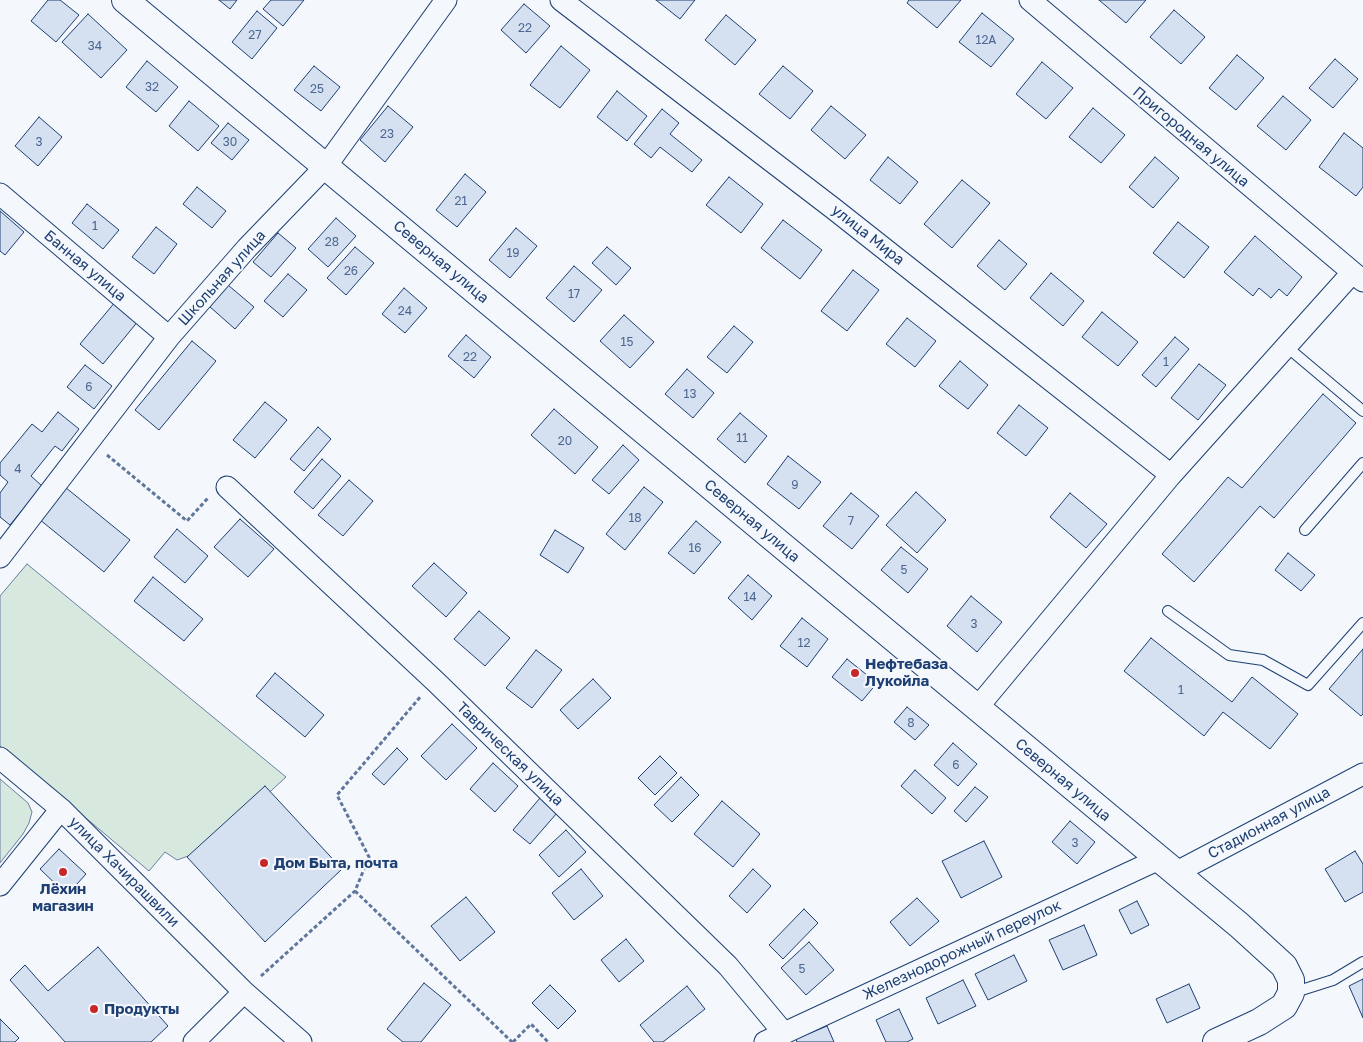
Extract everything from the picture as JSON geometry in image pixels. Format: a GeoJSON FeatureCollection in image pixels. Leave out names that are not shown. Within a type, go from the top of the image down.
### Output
{"type":"FeatureCollection","features":[{"type":"Feature","properties":{"kind":"street","name":"Северная улица"},"geometry":{"type":"LineString","coordinates":[[125,0],[1239,925],[1284,966],[1292,980],[1291,993]]}},
{"type":"Feature","properties":{"kind":"street","name":"Школьная улица"},"geometry":{"type":"LineString","coordinates":[[0,557],[169,337],[247,248],[326,166],[446,0]]}},
{"type":"Feature","properties":{"kind":"street","name":"улица Мира"},"geometry":{"type":"LineString","coordinates":[[561,0],[842,215],[1171,475]]}},
{"type":"Feature","properties":{"kind":"street","name":"Пригородная улица"},"geometry":{"type":"LineString","coordinates":[[1030,0],[1360,275]]}},
{"type":"Feature","properties":{"kind":"street","name":"Банная улица"},"geometry":{"type":"LineString","coordinates":[[0,194],[169,337]]}},
{"type":"Feature","properties":{"kind":"street"},"geometry":{"type":"LineString","coordinates":[[977,708],[1171,475],[1287,347],[1360,275]]}},
{"type":"Feature","properties":{"kind":"street","name":"Таврическая улица"},"geometry":{"type":"LineString","coordinates":[[227,487],[434,680],[728,966],[774,1037]]}},
{"type":"Feature","properties":{"kind":"street","name":"улица Хачирашвили"},"geometry":{"type":"LineString","coordinates":[[0,758],[61,809],[244,992],[301,1042]]}},
{"type":"Feature","properties":{"kind":"street","name":"Стадионная улица"},"geometry":{"type":"LineString","coordinates":[[1167,866],[1363,774]]}},
{"type":"Feature","properties":{"kind":"street"},"geometry":{"type":"LineString","coordinates":[[0,885],[61,809]]}},
{"type":"Feature","properties":{"kind":"street","name":"Железнодорожный переулок"},"geometry":{"type":"LineString","coordinates":[[774,1037],[1167,866]]}},
{"type":"Feature","properties":{"kind":"street"},"geometry":{"type":"LineString","coordinates":[[194,1042],[244,992]]}},
{"type":"Feature","properties":{"kind":"street"},"geometry":{"type":"LineString","coordinates":[[1216,1042],[1260,1022],[1284,1006],[1291,993]]}},
{"type":"Feature","properties":{"kind":"lane"},"geometry":{"type":"LineString","coordinates":[[1287,347],[1363,412]]}},
{"type":"Feature","properties":{"kind":"lane"},"geometry":{"type":"LineString","coordinates":[[1305,530],[1363,463]]}},
{"type":"Feature","properties":{"kind":"lane"},"geometry":{"type":"LineString","coordinates":[[1168,612],[1229,656],[1263,660],[1308,685],[1363,623]]}},
{"type":"Feature","properties":{"kind":"lane"},"geometry":{"type":"LineString","coordinates":[[1291,993],[1333,980],[1363,962]]}},
{"type":"Feature","properties":{"kind":"path"},"geometry":{"type":"LineString","coordinates":[[90,441],[187,521],[217,488],[227,487]]}},
{"type":"Feature","properties":{"kind":"path"},"geometry":{"type":"LineString","coordinates":[[244,992],[355,891],[369,857],[337,795],[434,680]]}},
{"type":"Feature","properties":{"kind":"path"},"geometry":{"type":"LineString","coordinates":[[355,891],[513,1042],[531,1024],[548,1042]]}},
{"type":"Feature","properties":{"kind":"shaded area"},"geometry":{"type":"Polygon","coordinates":[[[27,564],[286,777],[208,849],[177,860],[165,852],[149,871],[0,746],[0,596],[27,564]]]}},
{"type":"Feature","properties":{"kind":"shaded area"},"geometry":{"type":"Polygon","coordinates":[[[0,779],[28,803],[32,812],[23,834],[0,863],[0,779]]]}},
{"type":"Feature","properties":{"kind":"building"},"geometry":{"type":"Polygon","coordinates":[[[48,0],[60,0],[79,15],[56,42],[31,21],[48,0]]]}},
{"type":"Feature","properties":{"kind":"building"},"geometry":{"type":"Polygon","coordinates":[[[219,0],[237,0],[230,9],[219,0]]]}},
{"type":"Feature","properties":{"kind":"building"},"geometry":{"type":"Polygon","coordinates":[[[271,0],[304,0],[283,26],[263,9],[271,0]]]}},
{"type":"Feature","properties":{"kind":"building"},"geometry":{"type":"Polygon","coordinates":[[[656,0],[695,0],[680,19],[656,0]]]}},
{"type":"Feature","properties":{"kind":"building"},"geometry":{"type":"Polygon","coordinates":[[[909,0],[961,0],[937,28],[907,3],[909,0]]]}},
{"type":"Feature","properties":{"kind":"building"},"geometry":{"type":"Polygon","coordinates":[[[1099,0],[1146,0],[1126,23],[1099,0]]]}},
{"type":"Feature","properties":{"kind":"building"},"geometry":{"type":"Polygon","coordinates":[[[524,4],[550,26],[526,53],[501,30],[524,4]]]}},
{"type":"Feature","properties":{"kind":"building"},"geometry":{"type":"Polygon","coordinates":[[[1174,10],[1205,37],[1181,64],[1150,37],[1174,10]]]}},
{"type":"Feature","properties":{"kind":"building"},"geometry":{"type":"Polygon","coordinates":[[[257,11],[277,28],[252,59],[232,42],[257,11]]]}},
{"type":"Feature","properties":{"kind":"building"},"geometry":{"type":"Polygon","coordinates":[[[982,13],[1014,39],[991,67],[959,42],[982,13]]]}},
{"type":"Feature","properties":{"kind":"building"},"geometry":{"type":"Polygon","coordinates":[[[88,14],[127,50],[101,78],[62,42],[88,14]]]}},
{"type":"Feature","properties":{"kind":"building"},"geometry":{"type":"Polygon","coordinates":[[[726,15],[756,40],[735,65],[705,40],[726,15]]]}},
{"type":"Feature","properties":{"kind":"building"},"geometry":{"type":"Polygon","coordinates":[[[561,46],[590,70],[560,108],[530,85],[561,46]]]}},
{"type":"Feature","properties":{"kind":"building"},"geometry":{"type":"Polygon","coordinates":[[[1237,55],[1264,78],[1236,110],[1209,88],[1237,55]]]}},
{"type":"Feature","properties":{"kind":"building"},"geometry":{"type":"Polygon","coordinates":[[[1335,59],[1358,79],[1333,108],[1309,88],[1335,59]]]}},
{"type":"Feature","properties":{"kind":"building"},"geometry":{"type":"Polygon","coordinates":[[[147,61],[178,87],[156,112],[126,87],[147,61]]]}},
{"type":"Feature","properties":{"kind":"building"},"geometry":{"type":"Polygon","coordinates":[[[1042,62],[1073,88],[1046,119],[1016,94],[1042,62]]]}},
{"type":"Feature","properties":{"kind":"building"},"geometry":{"type":"Polygon","coordinates":[[[314,66],[340,87],[321,111],[294,90],[314,66]]]}},
{"type":"Feature","properties":{"kind":"building"},"geometry":{"type":"Polygon","coordinates":[[[783,66],[813,91],[790,119],[759,94],[783,66]]]}},
{"type":"Feature","properties":{"kind":"building"},"geometry":{"type":"Polygon","coordinates":[[[617,91],[647,116],[627,141],[597,117],[617,91]]]}},
{"type":"Feature","properties":{"kind":"building"},"geometry":{"type":"Polygon","coordinates":[[[1283,96],[1311,120],[1286,150],[1257,126],[1283,96]]]}},
{"type":"Feature","properties":{"kind":"building"},"geometry":{"type":"Polygon","coordinates":[[[189,101],[219,126],[198,151],[169,126],[189,101]]]}},
{"type":"Feature","properties":{"kind":"building"},"geometry":{"type":"Polygon","coordinates":[[[388,106],[413,127],[385,162],[360,140],[388,106]]]}},
{"type":"Feature","properties":{"kind":"building"},"geometry":{"type":"Polygon","coordinates":[[[831,106],[866,135],[845,159],[811,130],[831,106]]]}},
{"type":"Feature","properties":{"kind":"building"},"geometry":{"type":"Polygon","coordinates":[[[1093,108],[1125,135],[1101,163],[1069,137],[1093,108]]]}},
{"type":"Feature","properties":{"kind":"building"},"geometry":{"type":"Polygon","coordinates":[[[662,109],[679,123],[670,134],[702,160],[692,172],[660,147],[651,158],[634,144],[662,109]]]}},
{"type":"Feature","properties":{"kind":"building"},"geometry":{"type":"Polygon","coordinates":[[[39,117],[62,137],[38,166],[15,146],[39,117]]]}},
{"type":"Feature","properties":{"kind":"building"},"geometry":{"type":"Polygon","coordinates":[[[228,123],[249,140],[232,160],[211,143],[228,123]]]}},
{"type":"Feature","properties":{"kind":"building"},"geometry":{"type":"Polygon","coordinates":[[[1344,133],[1363,148],[1363,187],[1356,196],[1319,167],[1344,133]]]}},
{"type":"Feature","properties":{"kind":"building"},"geometry":{"type":"Polygon","coordinates":[[[888,157],[918,182],[900,204],[870,180],[888,157]]]}},
{"type":"Feature","properties":{"kind":"building"},"geometry":{"type":"Polygon","coordinates":[[[1155,157],[1179,178],[1153,208],[1129,187],[1155,157]]]}},
{"type":"Feature","properties":{"kind":"building"},"geometry":{"type":"Polygon","coordinates":[[[465,174],[486,192],[457,227],[436,210],[465,174]]]}},
{"type":"Feature","properties":{"kind":"building"},"geometry":{"type":"Polygon","coordinates":[[[729,177],[763,204],[741,233],[706,205],[729,177]]]}},
{"type":"Feature","properties":{"kind":"building"},"geometry":{"type":"Polygon","coordinates":[[[962,180],[990,203],[952,248],[924,224],[962,180]]]}},
{"type":"Feature","properties":{"kind":"building"},"geometry":{"type":"Polygon","coordinates":[[[197,187],[226,211],[212,228],[183,204],[197,187]]]}},
{"type":"Feature","properties":{"kind":"building"},"geometry":{"type":"Polygon","coordinates":[[[87,204],[119,230],[103,249],[72,223],[87,204]]]}},
{"type":"Feature","properties":{"kind":"building"},"geometry":{"type":"Polygon","coordinates":[[[0,211],[24,232],[5,255],[0,251],[0,211]]]}},
{"type":"Feature","properties":{"kind":"building"},"geometry":{"type":"Polygon","coordinates":[[[336,218],[356,236],[328,267],[308,249],[336,218]]]}},
{"type":"Feature","properties":{"kind":"building"},"geometry":{"type":"Polygon","coordinates":[[[783,220],[822,250],[800,279],[761,248],[783,220]]]}},
{"type":"Feature","properties":{"kind":"building"},"geometry":{"type":"Polygon","coordinates":[[[1178,222],[1209,247],[1184,278],[1153,253],[1178,222]]]}},
{"type":"Feature","properties":{"kind":"building"},"geometry":{"type":"Polygon","coordinates":[[[156,227],[177,244],[154,274],[132,257],[156,227]]]}},
{"type":"Feature","properties":{"kind":"building"},"geometry":{"type":"Polygon","coordinates":[[[516,228],[537,246],[510,278],[489,260],[516,228]]]}},
{"type":"Feature","properties":{"kind":"building"},"geometry":{"type":"Polygon","coordinates":[[[278,233],[296,248],[271,277],[253,262],[278,233]]]}},
{"type":"Feature","properties":{"kind":"building"},"geometry":{"type":"Polygon","coordinates":[[[1255,236],[1302,277],[1287,296],[1279,289],[1271,298],[1259,288],[1253,296],[1224,272],[1255,236]]]}},
{"type":"Feature","properties":{"kind":"building"},"geometry":{"type":"Polygon","coordinates":[[[999,240],[1027,264],[1005,290],[977,266],[999,240]]]}},
{"type":"Feature","properties":{"kind":"building"},"geometry":{"type":"Polygon","coordinates":[[[355,247],[374,263],[346,295],[327,278],[355,247]]]}},
{"type":"Feature","properties":{"kind":"building"},"geometry":{"type":"Polygon","coordinates":[[[607,247],[631,268],[616,285],[592,263],[607,247]]]}},
{"type":"Feature","properties":{"kind":"building"},"geometry":{"type":"Polygon","coordinates":[[[574,266],[602,290],[574,322],[546,298],[574,266]]]}},
{"type":"Feature","properties":{"kind":"building"},"geometry":{"type":"Polygon","coordinates":[[[853,270],[879,290],[847,331],[821,311],[853,270]]]}},
{"type":"Feature","properties":{"kind":"building"},"geometry":{"type":"Polygon","coordinates":[[[1051,273],[1084,301],[1063,326],[1030,298],[1051,273]]]}},
{"type":"Feature","properties":{"kind":"building"},"geometry":{"type":"Polygon","coordinates":[[[288,274],[307,290],[283,317],[264,301],[288,274]]]}},
{"type":"Feature","properties":{"kind":"building"},"geometry":{"type":"Polygon","coordinates":[[[228,285],[254,307],[235,329],[209,306],[228,285]]]}},
{"type":"Feature","properties":{"kind":"building"},"geometry":{"type":"Polygon","coordinates":[[[404,288],[427,308],[405,333],[382,314],[404,288]]]}},
{"type":"Feature","properties":{"kind":"building"},"geometry":{"type":"Polygon","coordinates":[[[116,301],[139,320],[103,364],[80,344],[116,301]]]}},
{"type":"Feature","properties":{"kind":"building"},"geometry":{"type":"Polygon","coordinates":[[[1102,312],[1138,342],[1118,366],[1082,337],[1102,312]]]}},
{"type":"Feature","properties":{"kind":"building"},"geometry":{"type":"Polygon","coordinates":[[[624,315],[654,342],[630,368],[600,341],[624,315]]]}},
{"type":"Feature","properties":{"kind":"building"},"geometry":{"type":"Polygon","coordinates":[[[907,318],[936,341],[915,367],[886,344],[907,318]]]}},
{"type":"Feature","properties":{"kind":"building"},"geometry":{"type":"Polygon","coordinates":[[[734,326],[753,342],[727,373],[707,357],[734,326]]]}},
{"type":"Feature","properties":{"kind":"building"},"geometry":{"type":"Polygon","coordinates":[[[466,335],[491,357],[474,378],[448,356],[466,335]]]}},
{"type":"Feature","properties":{"kind":"building"},"geometry":{"type":"Polygon","coordinates":[[[1175,337],[1189,349],[1156,387],[1142,375],[1175,337]]]}},
{"type":"Feature","properties":{"kind":"building"},"geometry":{"type":"Polygon","coordinates":[[[192,341],[216,361],[159,430],[135,410],[192,341]]]}},
{"type":"Feature","properties":{"kind":"building"},"geometry":{"type":"Polygon","coordinates":[[[960,361],[988,385],[968,409],[939,386],[960,361]]]}},
{"type":"Feature","properties":{"kind":"building"},"geometry":{"type":"Polygon","coordinates":[[[1199,364],[1226,385],[1198,420],[1171,398],[1199,364]]]}},
{"type":"Feature","properties":{"kind":"building"},"geometry":{"type":"Polygon","coordinates":[[[85,365],[112,386],[94,409],[67,387],[85,365]]]}},
{"type":"Feature","properties":{"kind":"building"},"geometry":{"type":"Polygon","coordinates":[[[687,369],[714,393],[693,418],[665,394],[687,369]]]}},
{"type":"Feature","properties":{"kind":"building"},"geometry":{"type":"Polygon","coordinates":[[[1323,394],[1356,423],[1274,518],[1260,506],[1194,582],[1162,554],[1228,477],[1242,488],[1323,394]]]}},
{"type":"Feature","properties":{"kind":"building"},"geometry":{"type":"Polygon","coordinates":[[[265,402],[287,420],[255,458],[233,440],[265,402]]]}},
{"type":"Feature","properties":{"kind":"building"},"geometry":{"type":"Polygon","coordinates":[[[1019,405],[1048,428],[1026,456],[997,433],[1019,405]]]}},
{"type":"Feature","properties":{"kind":"building"},"geometry":{"type":"Polygon","coordinates":[[[554,409],[598,447],[575,474],[531,435],[554,409]]]}},
{"type":"Feature","properties":{"kind":"building"},"geometry":{"type":"Polygon","coordinates":[[[58,412],[79,429],[62,451],[55,446],[31,476],[42,486],[10,525],[0,517],[0,493],[8,482],[0,475],[0,463],[32,424],[42,432],[58,412]]]}},
{"type":"Feature","properties":{"kind":"building"},"geometry":{"type":"Polygon","coordinates":[[[740,413],[767,436],[745,463],[717,439],[740,413]]]}},
{"type":"Feature","properties":{"kind":"building"},"geometry":{"type":"Polygon","coordinates":[[[318,427],[331,439],[304,471],[290,459],[318,427]]]}},
{"type":"Feature","properties":{"kind":"building"},"geometry":{"type":"Polygon","coordinates":[[[623,445],[639,460],[609,494],[592,480],[623,445]]]}},
{"type":"Feature","properties":{"kind":"building"},"geometry":{"type":"Polygon","coordinates":[[[788,456],[821,482],[799,509],[767,484],[788,456]]]}},
{"type":"Feature","properties":{"kind":"building"},"geometry":{"type":"Polygon","coordinates":[[[322,459],[341,476],[313,509],[294,492],[322,459]]]}},
{"type":"Feature","properties":{"kind":"building"},"geometry":{"type":"Polygon","coordinates":[[[349,480],[373,501],[343,536],[318,515],[349,480]]]}},
{"type":"Feature","properties":{"kind":"building"},"geometry":{"type":"Polygon","coordinates":[[[65,487],[130,540],[104,572],[39,519],[65,487]]]}},
{"type":"Feature","properties":{"kind":"building"},"geometry":{"type":"Polygon","coordinates":[[[644,487],[663,502],[625,550],[606,534],[644,487]]]}},
{"type":"Feature","properties":{"kind":"building"},"geometry":{"type":"Polygon","coordinates":[[[916,492],[946,520],[917,553],[886,525],[916,492]]]}},
{"type":"Feature","properties":{"kind":"building"},"geometry":{"type":"Polygon","coordinates":[[[851,493],[879,516],[852,549],[823,526],[851,493]]]}},
{"type":"Feature","properties":{"kind":"building"},"geometry":{"type":"Polygon","coordinates":[[[1070,493],[1107,524],[1086,548],[1050,517],[1070,493]]]}},
{"type":"Feature","properties":{"kind":"building"},"geometry":{"type":"Polygon","coordinates":[[[240,519],[274,549],[248,577],[214,547],[240,519]]]}},
{"type":"Feature","properties":{"kind":"building"},"geometry":{"type":"Polygon","coordinates":[[[696,521],[721,542],[694,574],[668,553],[696,521]]]}},
{"type":"Feature","properties":{"kind":"building"},"geometry":{"type":"Polygon","coordinates":[[[177,529],[208,556],[185,583],[154,557],[177,529]]]}},
{"type":"Feature","properties":{"kind":"building"},"geometry":{"type":"Polygon","coordinates":[[[555,530],[584,548],[568,573],[540,555],[555,530]]]}},
{"type":"Feature","properties":{"kind":"building"},"geometry":{"type":"Polygon","coordinates":[[[901,547],[928,569],[908,593],[881,570],[901,547]]]}},
{"type":"Feature","properties":{"kind":"building"},"geometry":{"type":"Polygon","coordinates":[[[1288,553],[1315,575],[1301,591],[1275,570],[1288,553]]]}},
{"type":"Feature","properties":{"kind":"building"},"geometry":{"type":"Polygon","coordinates":[[[434,563],[467,593],[446,617],[412,586],[434,563]]]}},
{"type":"Feature","properties":{"kind":"building"},"geometry":{"type":"Polygon","coordinates":[[[748,575],[772,596],[752,620],[728,598],[748,575]]]}},
{"type":"Feature","properties":{"kind":"building"},"geometry":{"type":"Polygon","coordinates":[[[153,577],[203,619],[184,641],[134,601],[153,577]]]}},
{"type":"Feature","properties":{"kind":"building"},"geometry":{"type":"Polygon","coordinates":[[[971,596],[1002,622],[977,652],[947,626],[971,596]]]}},
{"type":"Feature","properties":{"kind":"building"},"geometry":{"type":"Polygon","coordinates":[[[479,611],[510,638],[485,666],[454,639],[479,611]]]}},
{"type":"Feature","properties":{"kind":"building"},"geometry":{"type":"Polygon","coordinates":[[[802,618],[828,639],[807,667],[780,646],[802,618]]]}},
{"type":"Feature","properties":{"kind":"building"},"geometry":{"type":"Polygon","coordinates":[[[1151,638],[1232,702],[1252,677],[1298,714],[1270,749],[1223,712],[1204,736],[1124,671],[1151,638]]]}},
{"type":"Feature","properties":{"kind":"building"},"geometry":{"type":"Polygon","coordinates":[[[1363,649],[1363,714],[1361,716],[1329,689],[1363,649]]]}},
{"type":"Feature","properties":{"kind":"building"},"geometry":{"type":"Polygon","coordinates":[[[536,650],[562,670],[532,708],[506,688],[536,650]]]}},
{"type":"Feature","properties":{"kind":"building"},"geometry":{"type":"Polygon","coordinates":[[[847,659],[877,683],[862,701],[832,677],[847,659]]]}},
{"type":"Feature","properties":{"kind":"building"},"geometry":{"type":"Polygon","coordinates":[[[275,673],[324,715],[305,737],[256,696],[275,673]]]}},
{"type":"Feature","properties":{"kind":"building"},"geometry":{"type":"Polygon","coordinates":[[[593,679],[611,698],[578,729],[560,710],[593,679]]]}},
{"type":"Feature","properties":{"kind":"building"},"geometry":{"type":"Polygon","coordinates":[[[907,707],[929,725],[915,740],[894,722],[907,707]]]}},
{"type":"Feature","properties":{"kind":"building"},"geometry":{"type":"Polygon","coordinates":[[[452,724],[477,748],[446,780],[421,756],[452,724]]]}},
{"type":"Feature","properties":{"kind":"building"},"geometry":{"type":"Polygon","coordinates":[[[953,743],[977,764],[958,786],[934,765],[953,743]]]}},
{"type":"Feature","properties":{"kind":"building"},"geometry":{"type":"Polygon","coordinates":[[[397,748],[408,759],[384,785],[372,774],[397,748]]]}},
{"type":"Feature","properties":{"kind":"building"},"geometry":{"type":"Polygon","coordinates":[[[660,756],[677,773],[655,795],[638,778],[660,756]]]}},
{"type":"Feature","properties":{"kind":"building"},"geometry":{"type":"Polygon","coordinates":[[[493,763],[518,786],[495,812],[470,789],[493,763]]]}},
{"type":"Feature","properties":{"kind":"building"},"geometry":{"type":"Polygon","coordinates":[[[915,770],[946,798],[932,814],[901,786],[915,770]]]}},
{"type":"Feature","properties":{"kind":"building"},"geometry":{"type":"Polygon","coordinates":[[[681,777],[699,795],[672,822],[654,805],[681,777]]]}},
{"type":"Feature","properties":{"kind":"building","name":"Дом Быта, почта"},"geometry":{"type":"Polygon","coordinates":[[[265,786],[342,869],[265,942],[187,857],[265,786]]]}},
{"type":"Feature","properties":{"kind":"building"},"geometry":{"type":"Polygon","coordinates":[[[975,787],[988,797],[966,822],[954,811],[975,787]]]}},
{"type":"Feature","properties":{"kind":"building"},"geometry":{"type":"Polygon","coordinates":[[[540,798],[557,813],[530,844],[513,830],[540,798]]]}},
{"type":"Feature","properties":{"kind":"building"},"geometry":{"type":"Polygon","coordinates":[[[722,801],[760,834],[733,867],[694,834],[722,801]]]}},
{"type":"Feature","properties":{"kind":"building"},"geometry":{"type":"Polygon","coordinates":[[[1070,821],[1095,842],[1077,864],[1052,842],[1070,821]]]}},
{"type":"Feature","properties":{"kind":"building"},"geometry":{"type":"Polygon","coordinates":[[[566,830],[586,852],[559,877],[539,855],[566,830]]]}},
{"type":"Feature","properties":{"kind":"building"},"geometry":{"type":"Polygon","coordinates":[[[984,841],[1002,877],[961,898],[942,861],[984,841]]]}},
{"type":"Feature","properties":{"kind":"building","name":"Лёхин магазин"},"geometry":{"type":"Polygon","coordinates":[[[59,849],[86,874],[67,895],[40,869],[59,849]]]}},
{"type":"Feature","properties":{"kind":"building"},"geometry":{"type":"Polygon","coordinates":[[[1355,851],[1363,864],[1363,892],[1345,902],[1325,869],[1355,851]]]}},
{"type":"Feature","properties":{"kind":"building"},"geometry":{"type":"Polygon","coordinates":[[[581,869],[603,896],[574,920],[552,893],[581,869]]]}},
{"type":"Feature","properties":{"kind":"building"},"geometry":{"type":"Polygon","coordinates":[[[753,869],[771,886],[747,913],[729,896],[753,869]]]}},
{"type":"Feature","properties":{"kind":"building"},"geometry":{"type":"Polygon","coordinates":[[[466,897],[495,932],[460,961],[431,926],[466,897]]]}},
{"type":"Feature","properties":{"kind":"building"},"geometry":{"type":"Polygon","coordinates":[[[917,898],[939,921],[910,946],[890,922],[917,898]]]}},
{"type":"Feature","properties":{"kind":"building"},"geometry":{"type":"Polygon","coordinates":[[[1137,901],[1149,925],[1131,934],[1119,910],[1137,901]]]}},
{"type":"Feature","properties":{"kind":"building"},"geometry":{"type":"Polygon","coordinates":[[[804,909],[818,923],[783,959],[769,945],[804,909]]]}},
{"type":"Feature","properties":{"kind":"building"},"geometry":{"type":"Polygon","coordinates":[[[1084,925],[1097,955],[1063,970],[1049,940],[1084,925]]]}},
{"type":"Feature","properties":{"kind":"building"},"geometry":{"type":"Polygon","coordinates":[[[626,939],[644,961],[619,982],[601,960],[626,939]]]}},
{"type":"Feature","properties":{"kind":"building"},"geometry":{"type":"Polygon","coordinates":[[[809,942],[834,970],[806,995],[781,968],[809,942]]]}},
{"type":"Feature","properties":{"kind":"building","name":"Продукты"},"geometry":{"type":"Polygon","coordinates":[[[98,947],[168,1026],[151,1042],[65,1042],[10,980],[25,965],[48,991],[98,947]]]}},
{"type":"Feature","properties":{"kind":"building"},"geometry":{"type":"Polygon","coordinates":[[[1014,955],[1027,981],[988,1000],[975,974],[1014,955]]]}},
{"type":"Feature","properties":{"kind":"building"},"geometry":{"type":"Polygon","coordinates":[[[1363,979],[1363,1018],[1349,986],[1363,979]]]}},
{"type":"Feature","properties":{"kind":"building"},"geometry":{"type":"Polygon","coordinates":[[[963,980],[976,1006],[938,1024],[926,998],[963,980]]]}},
{"type":"Feature","properties":{"kind":"building"},"geometry":{"type":"Polygon","coordinates":[[[424,983],[451,1005],[421,1042],[403,1042],[387,1029],[424,983]]]}},
{"type":"Feature","properties":{"kind":"building"},"geometry":{"type":"Polygon","coordinates":[[[1189,984],[1200,1008],[1167,1023],[1156,999],[1189,984]]]}},
{"type":"Feature","properties":{"kind":"building"},"geometry":{"type":"Polygon","coordinates":[[[550,985],[576,1011],[558,1029],[532,1003],[550,985]]]}},
{"type":"Feature","properties":{"kind":"building"},"geometry":{"type":"Polygon","coordinates":[[[687,986],[705,1009],[663,1042],[654,1042],[640,1025],[687,986]]]}},
{"type":"Feature","properties":{"kind":"building"},"geometry":{"type":"Polygon","coordinates":[[[899,1009],[913,1039],[907,1042],[886,1042],[876,1020],[899,1009]]]}},
{"type":"Feature","properties":{"kind":"building"},"geometry":{"type":"Polygon","coordinates":[[[0,1019],[19,1038],[15,1042],[0,1042],[0,1019]]]}},
{"type":"Feature","properties":{"kind":"building"},"geometry":{"type":"Polygon","coordinates":[[[827,1026],[834,1042],[797,1042],[796,1039],[827,1026]]]}},
{"type":"Feature","properties":{"kind":"place","name":"Нефтебаза Лукойла"},"geometry":{"type":"Point","coordinates":[855,673]}},
{"type":"Feature","properties":{"kind":"place","name":"Дом Быта, почта"},"geometry":{"type":"Point","coordinates":[264,863]}},
{"type":"Feature","properties":{"kind":"place","name":"Лёхин магазин"},"geometry":{"type":"Point","coordinates":[63,872]}},
{"type":"Feature","properties":{"kind":"place","name":"Продукты"},"geometry":{"type":"Point","coordinates":[94,1009]}}]}
